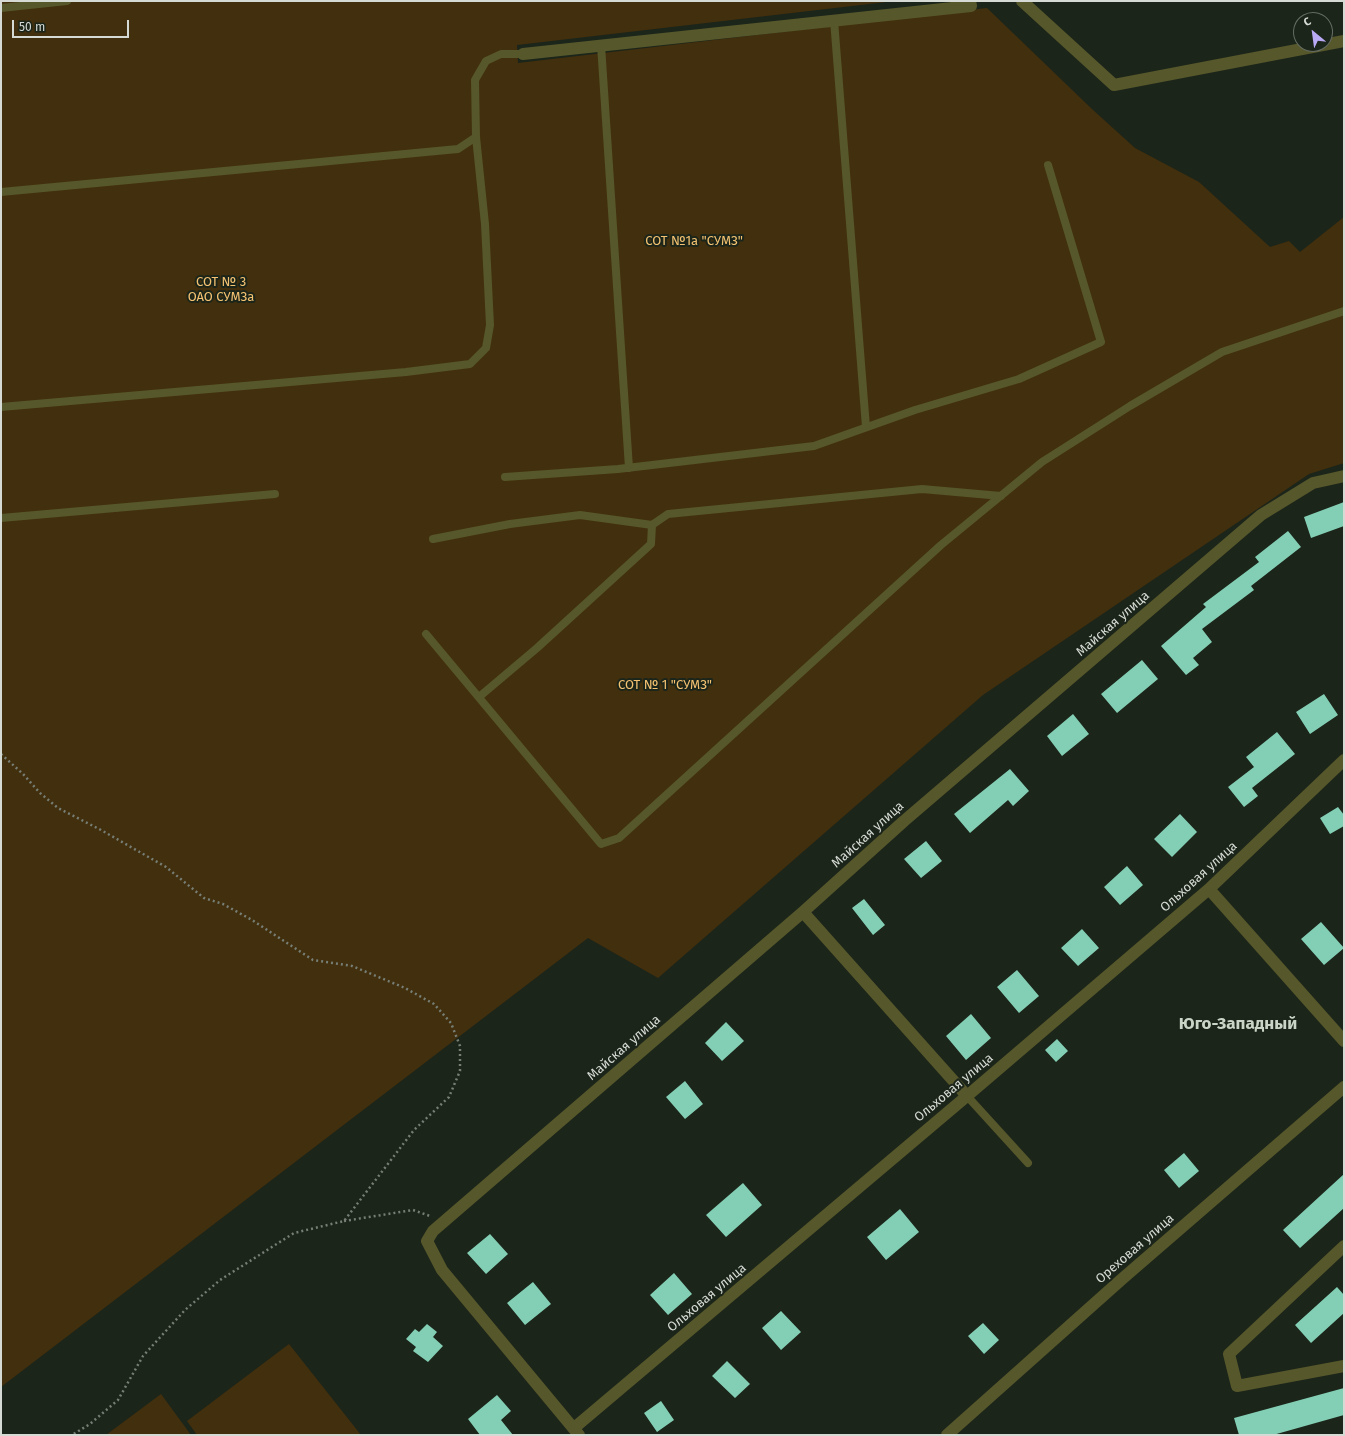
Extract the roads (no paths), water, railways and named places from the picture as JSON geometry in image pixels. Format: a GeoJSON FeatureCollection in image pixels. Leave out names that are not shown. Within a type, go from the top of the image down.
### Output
{"type":"FeatureCollection","features":[{"type":"Feature","properties":{"kind":"street"},"geometry":{"type":"LineString","coordinates":[[523,54],[971,6],[970,1]]}},
{"type":"Feature","properties":{"kind":"street"},"geometry":{"type":"LineString","coordinates":[[1022,1],[1114,85],[1344,41]]}},
{"type":"Feature","properties":{"kind":"street","name":"Майская улица"},"geometry":{"type":"LineString","coordinates":[[576,1432],[442,1270],[427,1241],[433,1231],[803,912],[910,816],[1261,515],[1313,483],[1344,476]]}},
{"type":"Feature","properties":{"kind":"street","name":"Ольховая улица"},"geometry":{"type":"LineString","coordinates":[[576,1432],[1208,889],[1344,760]]}},
{"type":"Feature","properties":{"kind":"street"},"geometry":{"type":"LineString","coordinates":[[1208,889],[1344,1041]]}},
{"type":"Feature","properties":{"kind":"street"},"geometry":{"type":"LineString","coordinates":[[803,912],[967,1096]]}},
{"type":"Feature","properties":{"kind":"street","name":"Ореховая улица"},"geometry":{"type":"LineString","coordinates":[[947,1435],[1122,1279],[1344,1087]]}},
{"type":"Feature","properties":{"kind":"street"},"geometry":{"type":"LineString","coordinates":[[1344,1246],[1229,1354],[1237,1386],[1344,1366]]}},
{"type":"Feature","properties":{"kind":"lane"},"geometry":{"type":"LineString","coordinates":[[1,8],[67,1]]}},
{"type":"Feature","properties":{"kind":"lane"},"geometry":{"type":"LineString","coordinates":[[834,20],[866,427]]}},
{"type":"Feature","properties":{"kind":"lane"},"geometry":{"type":"LineString","coordinates":[[601,45],[629,468]]}},
{"type":"Feature","properties":{"kind":"lane"},"geometry":{"type":"LineString","coordinates":[[1,407],[406,372],[470,364],[486,348],[490,325],[485,224],[476,137],[475,80],[486,61],[501,54],[523,54]]}},
{"type":"Feature","properties":{"kind":"lane"},"geometry":{"type":"LineString","coordinates":[[1,192],[458,149],[476,137]]}},
{"type":"Feature","properties":{"kind":"lane"},"geometry":{"type":"LineString","coordinates":[[505,477],[629,468],[814,446],[915,410],[1019,379],[1101,342],[1048,165]]}},
{"type":"Feature","properties":{"kind":"lane"},"geometry":{"type":"LineString","coordinates":[[426,634],[601,844],[619,838],[941,545],[1042,462],[1130,406],[1222,352],[1344,311]]}},
{"type":"Feature","properties":{"kind":"lane"},"geometry":{"type":"LineString","coordinates":[[433,539],[510,524],[580,515],[652,525],[668,514],[922,489],[1001,496]]}},
{"type":"Feature","properties":{"kind":"lane"},"geometry":{"type":"LineString","coordinates":[[1,518],[276,494]]}},
{"type":"Feature","properties":{"kind":"lane"},"geometry":{"type":"LineString","coordinates":[[479,697],[537,648],[651,544],[652,525]]}},
{"type":"Feature","properties":{"kind":"lane"},"geometry":{"type":"LineString","coordinates":[[967,1096],[1028,1163]]}},
{"type":"Feature","properties":{"kind":"district","name":"Юго-Западный"},"geometry":{"type":"Point","coordinates":[1238,1024]}},
{"type":"Feature","properties":{"kind":"park label","name":"СОТ №1а \"СУМЗ\""},"geometry":{"type":"Point","coordinates":[694,241]}},
{"type":"Feature","properties":{"kind":"park label","name":"СОТ № 3 ОАО СУМЗа"},"geometry":{"type":"Point","coordinates":[221,290]}},
{"type":"Feature","properties":{"kind":"park label","name":"СОТ № 1 \"СУМЗ\""},"geometry":{"type":"Point","coordinates":[665,685]}}]}
